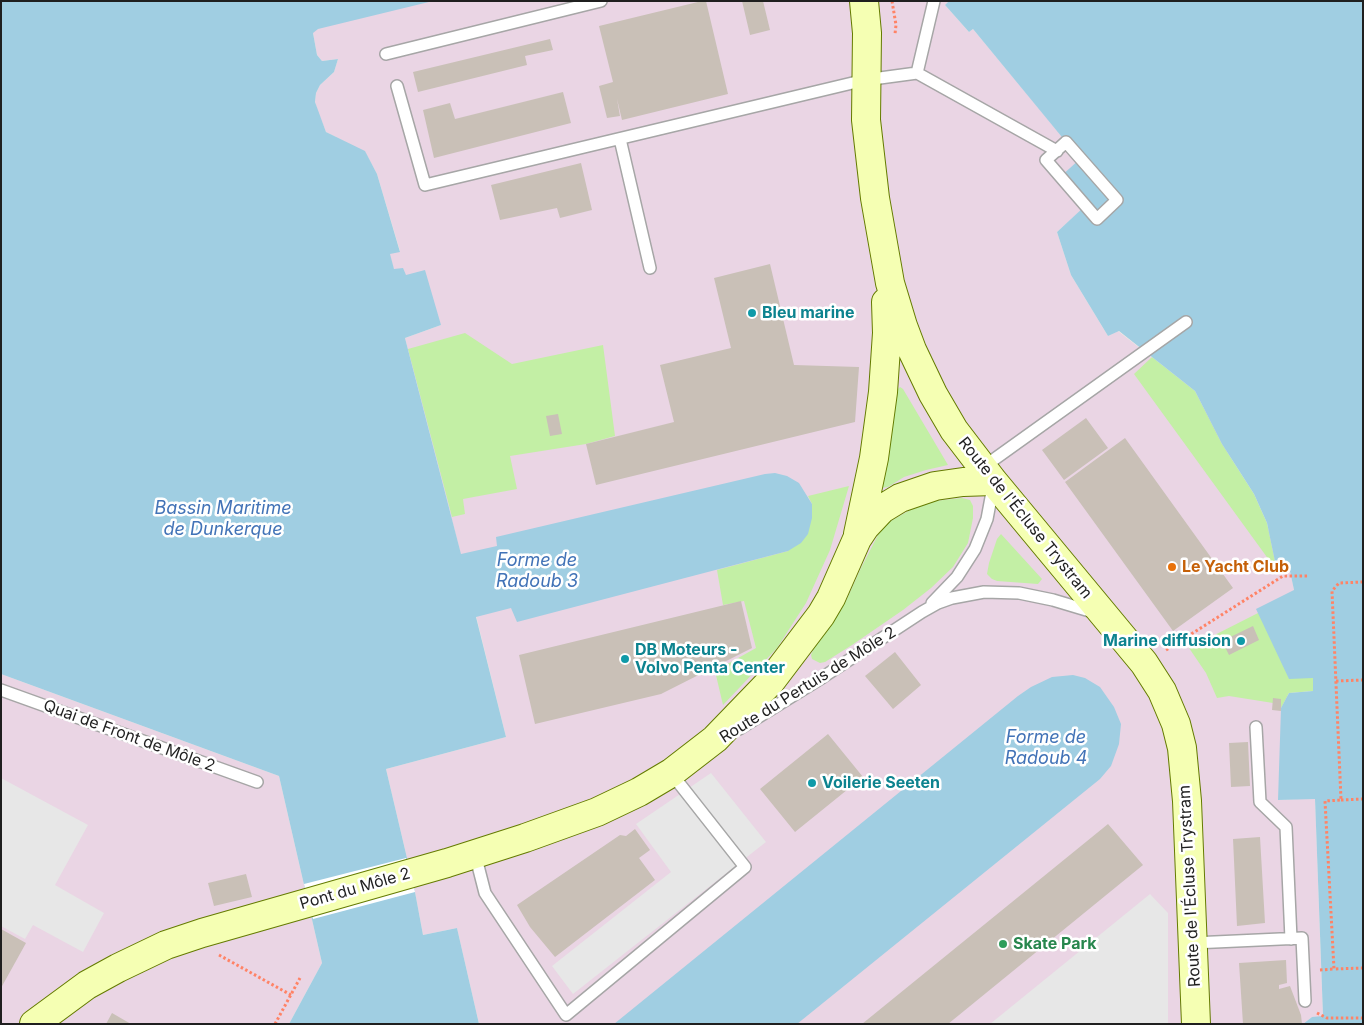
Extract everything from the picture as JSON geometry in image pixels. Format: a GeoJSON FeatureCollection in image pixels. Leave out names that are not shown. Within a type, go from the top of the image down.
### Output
{"type":"FeatureCollection","features":[{"type":"Feature","properties":{"kind":"main road","name":"Route de l'Écluse Trystram"},"geometry":{"type":"LineString","coordinates":[[864,1],[867,33],[866,120],[885,263],[903,326],[924,375],[954,430],[1153,675],[1176,724],[1182,748],[1187,801],[1196,1024]]}},
{"type":"Feature","properties":{"kind":"main road","name":"Route du Pertuis de Môle 2"},"geometry":{"type":"LineString","coordinates":[[857,539],[874,458],[885,373],[887,326],[885,263]]}},
{"type":"Feature","properties":{"kind":"main road","name":"Route du Pertuis de Môle 2"},"geometry":{"type":"LineString","coordinates":[[448,862],[552,829],[597,812],[626,799],[671,773],[715,739],[771,681],[800,645],[831,598],[857,539],[865,527],[882,509],[905,495],[921,489],[988,474]]}},
{"type":"Feature","properties":{"kind":"main road","name":"Pont du Môle 2"},"geometry":{"type":"LineString","coordinates":[[34,1024],[87,985],[133,960],[182,940],[448,862]]}},
{"type":"Feature","properties":{"kind":"lane"},"geometry":{"type":"LineString","coordinates":[[386,54],[601,1]]}},
{"type":"Feature","properties":{"kind":"lane"},"geometry":{"type":"LineString","coordinates":[[917,74],[934,1]]}},
{"type":"Feature","properties":{"kind":"lane"},"geometry":{"type":"LineString","coordinates":[[396,86],[425,186],[865,80],[917,74],[1056,151]]}},
{"type":"Feature","properties":{"kind":"lane"},"geometry":{"type":"LineString","coordinates":[[620,139],[650,268]]}},
{"type":"Feature","properties":{"kind":"lane"},"geometry":{"type":"LineString","coordinates":[[1066,142],[1117,200],[1097,219],[1046,160],[1056,151],[1066,142]]}},
{"type":"Feature","properties":{"kind":"lane"},"geometry":{"type":"LineString","coordinates":[[988,474],[1112,376],[1186,322]]}},
{"type":"Feature","properties":{"kind":"lane","name":"Route du Pertuis de Môle 2"},"geometry":{"type":"LineString","coordinates":[[922,612],[957,577],[976,549],[987,519],[988,474]]}},
{"type":"Feature","properties":{"kind":"lane","name":"Route du Pertuis de Môle 2"},"geometry":{"type":"LineString","coordinates":[[693,757],[823,677],[922,612],[952,598],[984,592],[1019,593],[1053,600],[1104,616]]}},
{"type":"Feature","properties":{"kind":"lane","name":"Quai de Front de Môle 2"},"geometry":{"type":"LineString","coordinates":[[1,690],[257,782]]}},
{"type":"Feature","properties":{"kind":"lane"},"geometry":{"type":"LineString","coordinates":[[1256,727],[1260,802],[1286,827],[1291,939]]}},
{"type":"Feature","properties":{"kind":"lane"},"geometry":{"type":"LineString","coordinates":[[475,854],[485,893],[566,1015],[745,867],[671,773]]}},
{"type":"Feature","properties":{"kind":"lane"},"geometry":{"type":"LineString","coordinates":[[1193,943],[1302,938],[1305,1001]]}},
{"type":"Feature","properties":{"kind":"path"},"geometry":{"type":"LineString","coordinates":[[1144,663],[1282,576],[1309,576]]}},
{"type":"Feature","properties":{"kind":"path"},"geometry":{"type":"LineString","coordinates":[[1341,800],[1332,591],[1339,583],[1363,582]]}},
{"type":"Feature","properties":{"kind":"path"},"geometry":{"type":"LineString","coordinates":[[1336,682],[1363,680]]}},
{"type":"Feature","properties":{"kind":"path"},"geometry":{"type":"LineString","coordinates":[[1334,969],[1325,801],[1363,799]]}},
{"type":"Feature","properties":{"kind":"path"},"geometry":{"type":"LineString","coordinates":[[1302,947],[1314,946],[1315,971],[1363,968]]}},
{"type":"Feature","properties":{"kind":"path"},"geometry":{"type":"LineString","coordinates":[[213,952],[290,995]]}},
{"type":"Feature","properties":{"kind":"path"},"geometry":{"type":"LineString","coordinates":[[275,1024],[300,978]]}},
{"type":"Feature","properties":{"kind":"path"},"geometry":{"type":"LineString","coordinates":[[1316,1005],[1316,1013],[1327,1018],[1363,1018]]}},
{"type":"Feature","properties":{"kind":"shaded area"},"geometry":{"type":"Polygon","coordinates":[[[310,1],[949,1],[945,5],[969,32],[973,29],[1081,159],[1086,206],[1057,232],[1071,275],[1108,336],[1118,331],[1195,391],[1290,570],[1294,590],[1279,800],[1315,798],[1323,1017],[1312,1017],[1303,1024],[479,1024],[457,928],[423,935],[415,892],[386,769],[506,737],[405,338],[441,325],[406,275],[394,270],[389,254],[400,251],[377,174],[365,152],[326,132],[317,110],[315,102],[316,93],[320,85],[334,72],[338,59],[322,61],[317,55],[310,1]]]}},
{"type":"Feature","properties":{"kind":"shaded area"},"geometry":{"type":"Polygon","coordinates":[[[1,674],[279,776],[322,963],[289,1024],[1,1024],[1,674]]]}},
{"type":"Feature","properties":{"kind":"shaded area"},"geometry":{"type":"Polygon","coordinates":[[[711,773],[766,842],[573,994],[552,966],[671,872],[636,824],[711,773]]]}},
{"type":"Feature","properties":{"kind":"shaded area"},"geometry":{"type":"Polygon","coordinates":[[[1,778],[88,825],[55,885],[104,913],[83,952],[33,925],[25,939],[1,926],[1,778]]]}},
{"type":"Feature","properties":{"kind":"shaded area"},"geometry":{"type":"Polygon","coordinates":[[[1150,894],[1168,913],[1168,1024],[990,1024],[1150,894]]]}},
{"type":"Feature","properties":{"kind":"green space"},"geometry":{"type":"Polygon","coordinates":[[[465,333],[512,364],[603,345],[615,436],[586,444],[510,456],[517,489],[463,499],[465,514],[452,517],[408,349],[465,333]]]}},
{"type":"Feature","properties":{"kind":"green space"},"geometry":{"type":"Polygon","coordinates":[[[1152,357],[1195,391],[1222,444],[1254,494],[1267,523],[1277,571],[1134,374],[1152,357]]]}},
{"type":"Feature","properties":{"kind":"green space"},"geometry":{"type":"Polygon","coordinates":[[[900,387],[903,389],[948,465],[904,477],[888,487],[882,488],[892,413],[897,390],[900,387]]]}},
{"type":"Feature","properties":{"kind":"green space"},"geometry":{"type":"Polygon","coordinates":[[[849,486],[830,550],[806,603],[777,648],[723,705],[715,671],[756,648],[744,601],[723,605],[717,570],[788,551],[812,504],[808,496],[849,486]]]}},
{"type":"Feature","properties":{"kind":"green space"},"geometry":{"type":"Polygon","coordinates":[[[962,498],[970,500],[973,506],[973,518],[968,543],[953,567],[931,588],[903,610],[852,645],[825,662],[820,663],[812,659],[811,655],[814,648],[846,601],[880,531],[889,522],[919,505],[934,501],[962,498]]]}},
{"type":"Feature","properties":{"kind":"green space"},"geometry":{"type":"Polygon","coordinates":[[[1001,534],[1042,579],[1038,584],[997,581],[987,574],[997,539],[1001,534]]]}},
{"type":"Feature","properties":{"kind":"green space"},"geometry":{"type":"Polygon","coordinates":[[[1260,612],[1313,677],[1313,691],[1289,693],[1281,708],[1281,699],[1273,703],[1229,696],[1217,698],[1206,673],[1189,648],[1260,612]]]}},
{"type":"Feature","properties":{"kind":"water","name":"Bassin Maritime de Dunkerque"},"geometry":{"type":"Polygon","coordinates":[[[1,1],[433,1],[318,29],[313,33],[317,55],[322,61],[338,59],[334,72],[320,85],[316,93],[315,102],[326,132],[365,151],[377,174],[400,252],[390,254],[394,269],[403,268],[406,275],[425,270],[441,325],[405,338],[461,554],[497,546],[496,537],[765,474],[775,473],[787,476],[799,483],[812,504],[812,518],[808,534],[801,543],[788,551],[517,622],[511,608],[476,617],[506,737],[386,769],[415,892],[423,935],[457,928],[479,1024],[289,1024],[322,963],[279,776],[1,674],[1,1]]]}},
{"type":"Feature","properties":{"kind":"water"},"geometry":{"type":"Polygon","coordinates":[[[949,1],[1363,1],[1363,1024],[1303,1024],[1312,1017],[1323,1016],[1315,799],[1278,800],[1281,708],[1289,693],[1313,691],[1313,678],[1289,679],[1256,609],[1294,590],[1290,571],[1277,571],[1267,523],[1254,494],[1222,444],[1195,391],[1119,331],[1108,336],[1071,275],[1057,232],[1085,206],[1060,177],[1080,159],[973,29],[969,32],[945,5],[949,1]]]}},
{"type":"Feature","properties":{"kind":"water","name":"Forme de Radoub 4"},"geometry":{"type":"Polygon","coordinates":[[[1073,675],[1085,678],[1100,687],[1114,707],[1121,724],[1119,744],[1111,766],[1100,779],[797,1024],[614,1024],[1018,696],[1031,687],[1052,677],[1073,675]]]}},
{"type":"Feature","properties":{"kind":"pier"},"geometry":{"type":"Polygon","coordinates":[[[406,858],[415,892],[313,919],[304,884],[406,858]]]}},
{"type":"Feature","properties":{"kind":"building"},"geometry":{"type":"Polygon","coordinates":[[[706,1],[728,94],[622,120],[617,99],[620,116],[607,118],[599,86],[613,82],[599,26],[706,1]]]}},
{"type":"Feature","properties":{"kind":"building"},"geometry":{"type":"Polygon","coordinates":[[[742,1],[763,1],[770,30],[750,35],[742,1]]]}},
{"type":"Feature","properties":{"kind":"building"},"geometry":{"type":"Polygon","coordinates":[[[550,39],[553,50],[525,56],[527,65],[418,92],[413,72],[550,39]]]}},
{"type":"Feature","properties":{"kind":"building"},"geometry":{"type":"Polygon","coordinates":[[[563,92],[571,123],[434,158],[423,110],[450,103],[455,119],[563,92]]]}},
{"type":"Feature","properties":{"kind":"building"},"geometry":{"type":"Polygon","coordinates":[[[581,163],[592,210],[560,218],[557,208],[500,220],[491,185],[581,163]]]}},
{"type":"Feature","properties":{"kind":"building"},"geometry":{"type":"Polygon","coordinates":[[[770,264],[794,365],[859,367],[855,422],[596,485],[586,444],[674,422],[660,365],[731,348],[714,278],[770,264]]]}},
{"type":"Feature","properties":{"kind":"building"},"geometry":{"type":"Polygon","coordinates":[[[558,414],[562,434],[550,436],[546,416],[558,414]]]}},
{"type":"Feature","properties":{"kind":"building"},"geometry":{"type":"Polygon","coordinates":[[[1086,418],[1108,448],[1064,480],[1042,450],[1086,418]]]}},
{"type":"Feature","properties":{"kind":"building"},"geometry":{"type":"Polygon","coordinates":[[[1125,438],[1233,588],[1173,631],[1065,482],[1125,438]]]}},
{"type":"Feature","properties":{"kind":"building","name":"DB Moteurs - Volvo Penta Center"},"geometry":{"type":"Polygon","coordinates":[[[741,601],[752,648],[661,694],[535,724],[519,655],[741,601]]]}},
{"type":"Feature","properties":{"kind":"building","name":"Marine diffusion"},"geometry":{"type":"Polygon","coordinates":[[[1253,626],[1259,640],[1229,655],[1222,641],[1253,626]]]}},
{"type":"Feature","properties":{"kind":"building"},"geometry":{"type":"Polygon","coordinates":[[[895,652],[921,685],[893,709],[865,676],[895,652]]]}},
{"type":"Feature","properties":{"kind":"building"},"geometry":{"type":"Polygon","coordinates":[[[1273,698],[1281,699],[1281,711],[1272,710],[1273,698]]]}},
{"type":"Feature","properties":{"kind":"building","name":"Voilerie Seeten"},"geometry":{"type":"Polygon","coordinates":[[[828,734],[863,777],[795,832],[760,789],[828,734]]]}},
{"type":"Feature","properties":{"kind":"building"},"geometry":{"type":"Polygon","coordinates":[[[1248,742],[1250,786],[1231,787],[1229,743],[1248,742]]]}},
{"type":"Feature","properties":{"kind":"building","name":"Skate Park"},"geometry":{"type":"Polygon","coordinates":[[[1108,824],[1143,865],[948,1024],[862,1024],[1108,824]]]}},
{"type":"Feature","properties":{"kind":"building"},"geometry":{"type":"Polygon","coordinates":[[[635,829],[650,850],[639,858],[655,880],[555,957],[530,927],[517,905],[620,835],[626,836],[635,829]]]}},
{"type":"Feature","properties":{"kind":"building"},"geometry":{"type":"Polygon","coordinates":[[[1260,837],[1265,923],[1237,926],[1233,839],[1260,837]]]}},
{"type":"Feature","properties":{"kind":"building"},"geometry":{"type":"Polygon","coordinates":[[[246,874],[252,897],[214,906],[208,883],[246,874]]]}},
{"type":"Feature","properties":{"kind":"building"},"geometry":{"type":"Polygon","coordinates":[[[1,929],[26,943],[1,988],[1,929]]]}},
{"type":"Feature","properties":{"kind":"building"},"geometry":{"type":"Polygon","coordinates":[[[1286,960],[1287,983],[1279,985],[1279,989],[1290,986],[1301,1015],[1302,1024],[1243,1024],[1239,963],[1286,960]]]}},
{"type":"Feature","properties":{"kind":"building"},"geometry":{"type":"Polygon","coordinates":[[[112,1013],[131,1024],[106,1024],[112,1013]]]}},
{"type":"Feature","properties":{"kind":"place","name":"Bleu marine"},"geometry":{"type":"Point","coordinates":[752,313]}},
{"type":"Feature","properties":{"kind":"place","name":"Le Yacht Club"},"geometry":{"type":"Point","coordinates":[1172,567]}},
{"type":"Feature","properties":{"kind":"place","name":"Marine diffusion"},"geometry":{"type":"Point","coordinates":[1241,641]}},
{"type":"Feature","properties":{"kind":"place","name":"DB Moteurs - Volvo Penta Center"},"geometry":{"type":"Point","coordinates":[625,659]}},
{"type":"Feature","properties":{"kind":"place","name":"Voilerie Seeten"},"geometry":{"type":"Point","coordinates":[812,783]}},
{"type":"Feature","properties":{"kind":"place","name":"Skate Park"},"geometry":{"type":"Point","coordinates":[1003,944]}},
{"type":"Feature","properties":{"kind":"water label","name":"Forme de Radoub 3"},"geometry":{"type":"Point","coordinates":[537,571]}}]}
